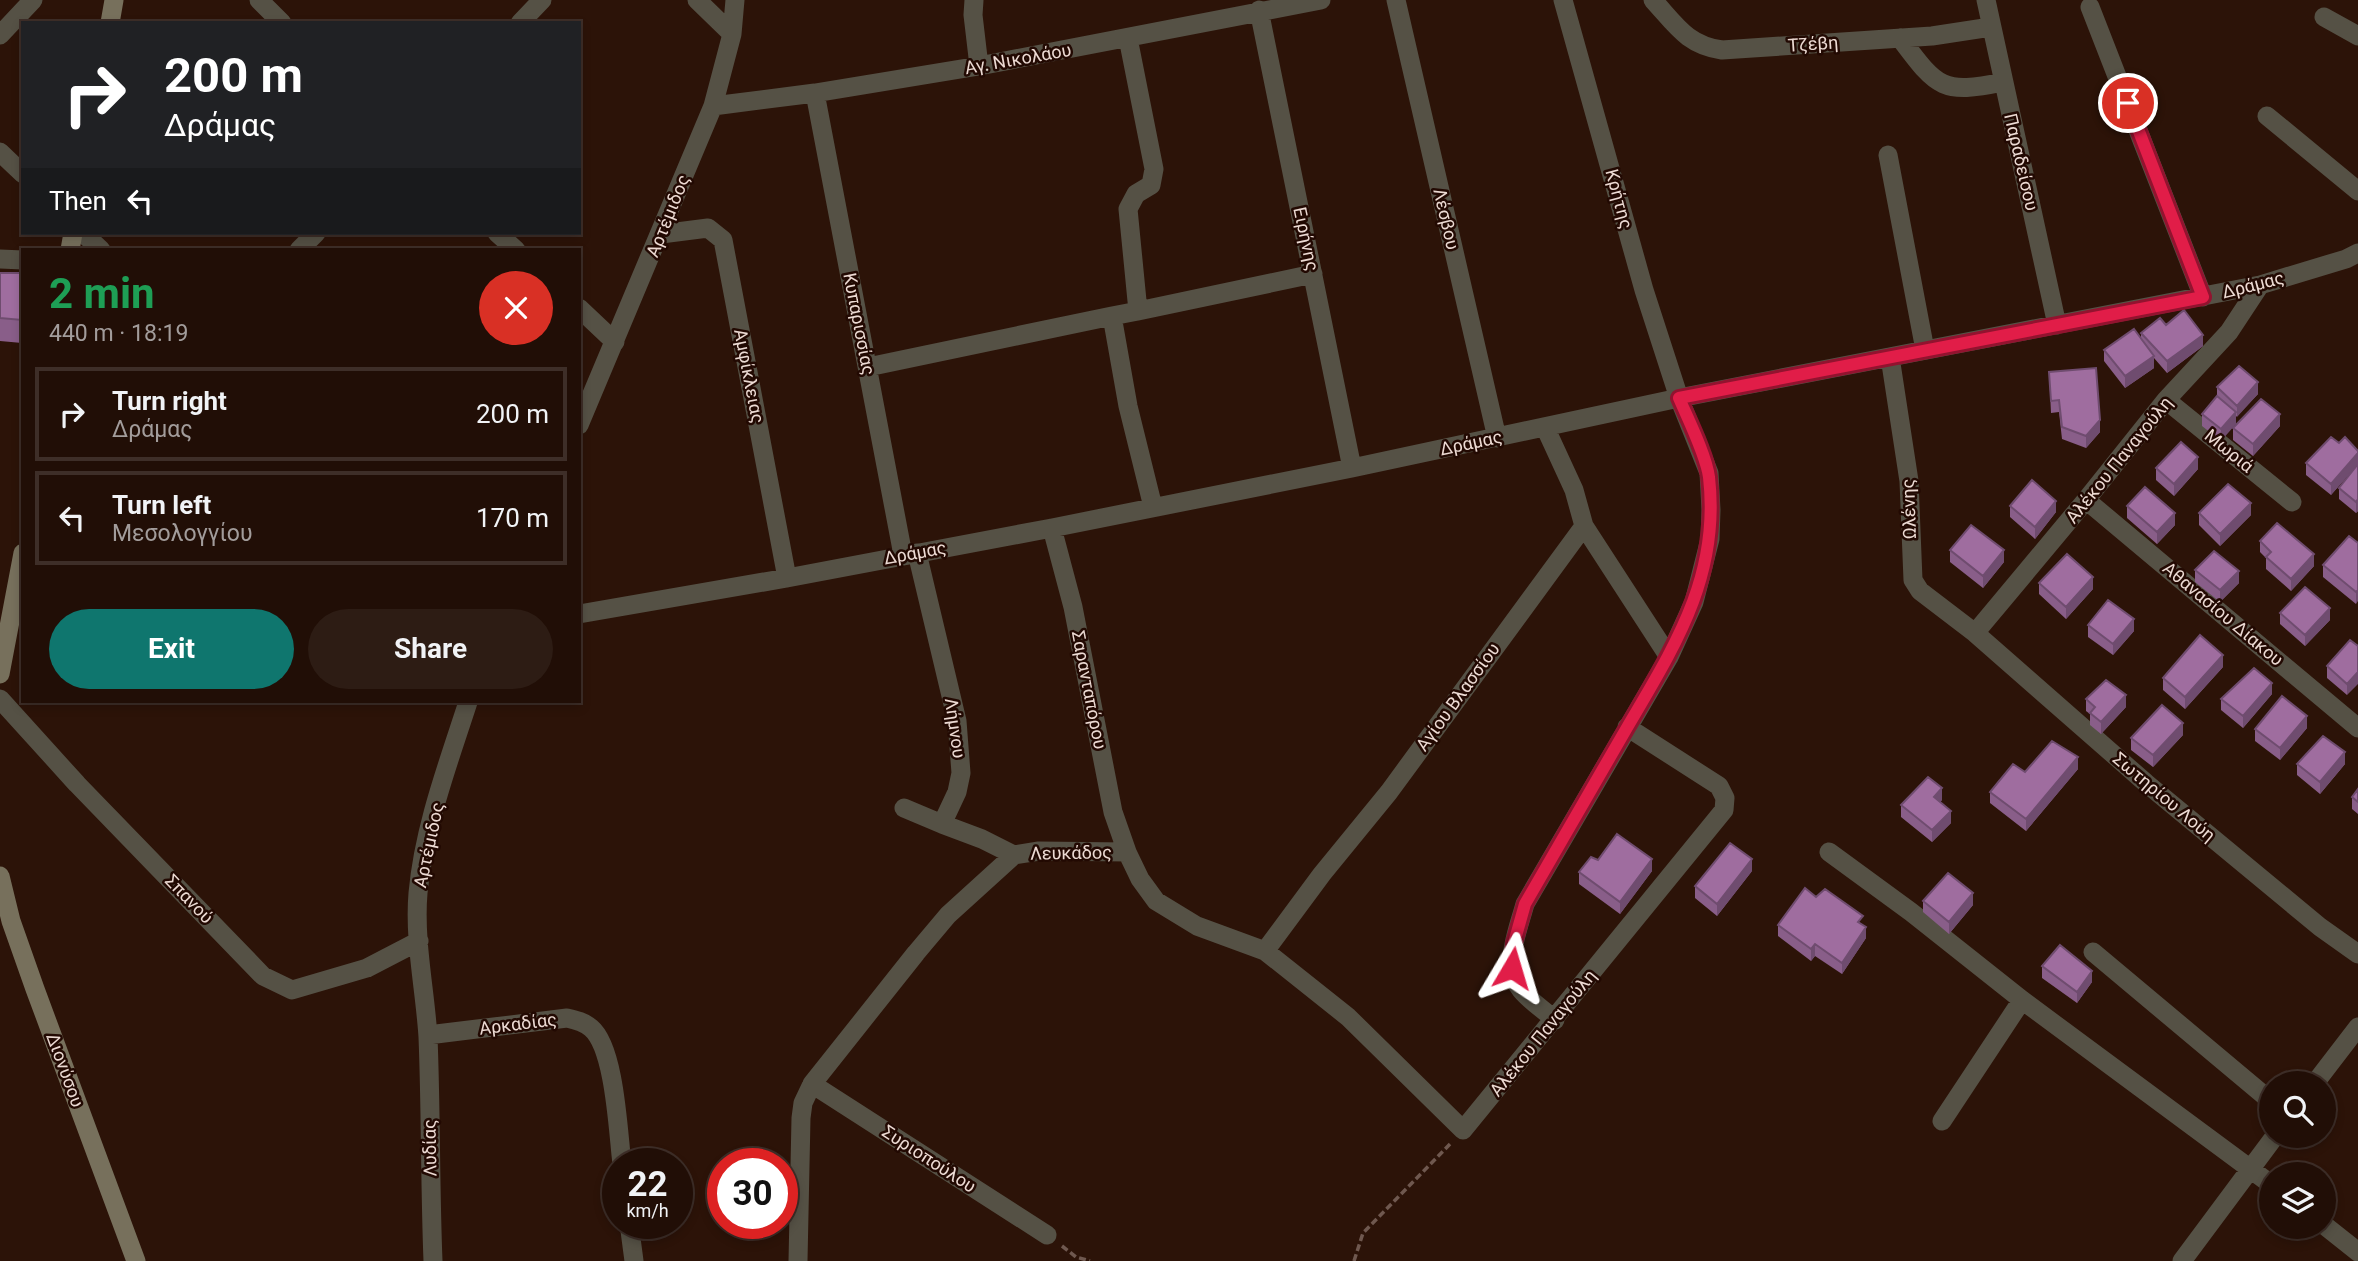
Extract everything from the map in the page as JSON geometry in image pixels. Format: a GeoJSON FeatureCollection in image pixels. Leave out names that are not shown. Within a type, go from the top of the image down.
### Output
{"type":"FeatureCollection","features":[{"type":"Feature","properties":{"kind":"main road"},"geometry":{"type":"LineString","coordinates":[[110,21],[114,0]]}},
{"type":"Feature","properties":{"kind":"main road"},"geometry":{"type":"LineString","coordinates":[[0,674],[21,564]]}},
{"type":"Feature","properties":{"kind":"main road","name":"Διονύσου"},"geometry":{"type":"LineString","coordinates":[[0,876],[11,921],[136,1261]]}},
{"type":"Feature","properties":{"kind":"street"},"geometry":{"type":"LineString","coordinates":[[0,35],[33,0]]}},
{"type":"Feature","properties":{"kind":"street"},"geometry":{"type":"LineString","coordinates":[[259,0],[280,21]]}},
{"type":"Feature","properties":{"kind":"street"},"geometry":{"type":"LineString","coordinates":[[522,21],[542,0]]}},
{"type":"Feature","properties":{"kind":"street"},"geometry":{"type":"LineString","coordinates":[[697,0],[732,34]]}},
{"type":"Feature","properties":{"kind":"street","name":"Αρτέμιδος"},"geometry":{"type":"LineString","coordinates":[[581,420],[713,106],[732,34],[735,0]]}},
{"type":"Feature","properties":{"kind":"street"},"geometry":{"type":"LineString","coordinates":[[974,0],[973,15],[979,66]]}},
{"type":"Feature","properties":{"kind":"street","name":"Αγ. Νικολάου"},"geometry":{"type":"LineString","coordinates":[[713,106],[815,93],[979,66],[1321,0]]}},
{"type":"Feature","properties":{"kind":"street","name":"Λέσβου"},"geometry":{"type":"LineString","coordinates":[[1396,0],[1497,438]]}},
{"type":"Feature","properties":{"kind":"street","name":"Κρήτης"},"geometry":{"type":"LineString","coordinates":[[1555,1020],[1520,989],[1512,968],[1514,943],[1525,904],[1669,657],[1694,603],[1710,539],[1712,510],[1709,473],[1679,398],[1644,290],[1563,0]]}},
{"type":"Feature","properties":{"kind":"street","name":"Τζέβη"},"geometry":{"type":"LineString","coordinates":[[1653,0],[1688,37],[1703,47],[1723,50],[1933,36],[1991,27]]}},
{"type":"Feature","properties":{"kind":"street","name":"Παραδείσου"},"geometry":{"type":"LineString","coordinates":[[1986,0],[2057,325]]}},
{"type":"Feature","properties":{"kind":"street"},"geometry":{"type":"LineString","coordinates":[[2090,7],[2203,297]]}},
{"type":"Feature","properties":{"kind":"street","name":"Ειρήνης"},"geometry":{"type":"LineString","coordinates":[[1259,10],[1352,468]]}},
{"type":"Feature","properties":{"kind":"street"},"geometry":{"type":"LineString","coordinates":[[2324,17],[2358,36]]}},
{"type":"Feature","properties":{"kind":"street"},"geometry":{"type":"LineString","coordinates":[[1128,38],[1154,169],[1151,185],[1136,194],[1128,209],[1138,311]]}},
{"type":"Feature","properties":{"kind":"street"},"geometry":{"type":"LineString","coordinates":[[1900,38],[1929,75],[1946,87],[1968,89],[2003,82]]}},
{"type":"Feature","properties":{"kind":"street","name":"Κυπαρισσίας"},"geometry":{"type":"LineString","coordinates":[[815,93],[868,367],[910,554]]}},
{"type":"Feature","properties":{"kind":"street"},"geometry":{"type":"LineString","coordinates":[[2267,116],[2358,191]]}},
{"type":"Feature","properties":{"kind":"street"},"geometry":{"type":"LineString","coordinates":[[0,152],[21,172]]}},
{"type":"Feature","properties":{"kind":"street"},"geometry":{"type":"LineString","coordinates":[[1888,155],[1926,350]]}},
{"type":"Feature","properties":{"kind":"street","name":"Αμφίκλειας"},"geometry":{"type":"LineString","coordinates":[[661,234],[708,228],[723,240],[787,578]]}},
{"type":"Feature","properties":{"kind":"street"},"geometry":{"type":"LineString","coordinates":[[85,235],[99,248]]}},
{"type":"Feature","properties":{"kind":"street"},"geometry":{"type":"LineString","coordinates":[[301,248],[314,235]]}},
{"type":"Feature","properties":{"kind":"street"},"geometry":{"type":"LineString","coordinates":[[499,235],[514,248]]}},
{"type":"Feature","properties":{"kind":"street","name":"Δράμας"},"geometry":{"type":"LineString","coordinates":[[581,614],[787,578],[1052,527],[1352,468],[1679,398],[2203,297],[2260,285],[2358,253]]}},
{"type":"Feature","properties":{"kind":"street"},"geometry":{"type":"LineString","coordinates":[[0,259],[21,260]]}},
{"type":"Feature","properties":{"kind":"street"},"geometry":{"type":"LineString","coordinates":[[868,367],[1313,274]]}},
{"type":"Feature","properties":{"kind":"street","name":"Αλέκου Παναγούλη"},"geometry":{"type":"LineString","coordinates":[[1975,633],[2166,400],[2229,331],[2260,285]]}},
{"type":"Feature","properties":{"kind":"street"},"geometry":{"type":"LineString","coordinates":[[581,310],[615,342]]}},
{"type":"Feature","properties":{"kind":"street"},"geometry":{"type":"LineString","coordinates":[[1112,316],[1128,406],[1153,507]]}},
{"type":"Feature","properties":{"kind":"street","name":"Ωλένης"},"geometry":{"type":"LineString","coordinates":[[1890,357],[1909,481],[1913,580],[1920,592],[1975,633]]}},
{"type":"Feature","properties":{"kind":"street","name":"Μωριά"},"geometry":{"type":"LineString","coordinates":[[2166,400],[2291,502]]}},
{"type":"Feature","properties":{"kind":"street"},"geometry":{"type":"LineString","coordinates":[[1545,427],[1574,491],[1584,527],[1669,657]]}},
{"type":"Feature","properties":{"kind":"street","name":"Αθανασίου Δίακου"},"geometry":{"type":"LineString","coordinates":[[2086,500],[2358,728]]}},
{"type":"Feature","properties":{"kind":"street","name":"Σαρανταπόρου"},"geometry":{"type":"LineString","coordinates":[[1052,527],[1073,607],[1113,812],[1127,852]]}},
{"type":"Feature","properties":{"kind":"street","name":"Αγίου Βλασσίου"},"geometry":{"type":"LineString","coordinates":[[1265,951],[1322,874],[1389,793],[1584,527]]}},
{"type":"Feature","properties":{"kind":"street","name":"Λήμνου"},"geometry":{"type":"LineString","coordinates":[[910,554],[957,721],[961,773],[957,792],[942,824]]}},
{"type":"Feature","properties":{"kind":"street","name":"Σωτηρίου Λούη"},"geometry":{"type":"LineString","coordinates":[[1975,633],[2146,783],[2320,927],[2358,954]]}},
{"type":"Feature","properties":{"kind":"street","name":"Σπανού"},"geometry":{"type":"LineString","coordinates":[[0,699],[263,976],[292,990],[367,968],[419,941]]}},
{"type":"Feature","properties":{"kind":"street","name":"Αρτέμιδος"},"geometry":{"type":"LineString","coordinates":[[428,1035],[419,941],[418,896],[422,861],[442,784],[468,703]]}},
{"type":"Feature","properties":{"kind":"street","name":"Αλέκου Παναγούλη"},"geometry":{"type":"LineString","coordinates":[[1463,1130],[1724,810],[1726,798],[1719,786],[1627,727]]}},
{"type":"Feature","properties":{"kind":"street"},"geometry":{"type":"LineString","coordinates":[[904,808],[982,839],[1014,855]]}},
{"type":"Feature","properties":{"kind":"street","name":"Λευκάδος"},"geometry":{"type":"LineString","coordinates":[[799,1261],[803,1103],[811,1084],[948,915],[1014,855],[1039,851],[1127,852],[1140,879],[1156,901],[1197,926],[1265,951],[1348,1017],[1463,1130]]}},
{"type":"Feature","properties":{"kind":"street"},"geometry":{"type":"LineString","coordinates":[[1829,852],[2259,1177]]}},
{"type":"Feature","properties":{"kind":"street"},"geometry":{"type":"LineString","coordinates":[[2093,953],[2259,1091]]}},
{"type":"Feature","properties":{"kind":"street"},"geometry":{"type":"LineString","coordinates":[[1941,1121],[2022,1000]]}},
{"type":"Feature","properties":{"kind":"street","name":"Αρκαδίας"},"geometry":{"type":"LineString","coordinates":[[428,1035],[567,1018],[581,1021],[593,1029],[608,1057],[619,1148]]}},
{"type":"Feature","properties":{"kind":"street"},"geometry":{"type":"LineString","coordinates":[[2324,1071],[2358,1027]]}},
{"type":"Feature","properties":{"kind":"street","name":"Λυδίας"},"geometry":{"type":"LineString","coordinates":[[428,1035],[433,1261]]}},
{"type":"Feature","properties":{"kind":"street","name":"Συριοπούλου"},"geometry":{"type":"LineString","coordinates":[[811,1084],[1047,1235]]}},
{"type":"Feature","properties":{"kind":"street"},"geometry":{"type":"LineString","coordinates":[[2182,1261],[2266,1148]]}},
{"type":"Feature","properties":{"kind":"street"},"geometry":{"type":"LineString","coordinates":[[2336,1235],[2358,1252]]}},
{"type":"Feature","properties":{"kind":"street"},"geometry":{"type":"LineString","coordinates":[[631,1239],[634,1261]]}},
{"type":"Feature","properties":{"kind":"path"},"geometry":{"type":"LineString","coordinates":[[1354,1261],[1363,1233],[1463,1130]]}},
{"type":"Feature","properties":{"kind":"path"},"geometry":{"type":"LineString","coordinates":[[1047,1235],[1076,1257],[1090,1261]]}},
{"type":"Feature","properties":{"kind":"building"},"geometry":{"type":"Polygon","coordinates":[[[0,273],[21,273],[21,320],[0,318],[0,273]]]}},
{"type":"Feature","properties":{"kind":"building"},"geometry":{"type":"Polygon","coordinates":[[[2184,310],[2203,335],[2167,361],[2141,333],[2160,318],[2166,325],[2184,310]]]}},
{"type":"Feature","properties":{"kind":"building"},"geometry":{"type":"Polygon","coordinates":[[[2134,329],[2154,356],[2125,376],[2104,350],[2134,329]]]}},
{"type":"Feature","properties":{"kind":"building"},"geometry":{"type":"Polygon","coordinates":[[[2239,366],[2258,382],[2237,406],[2217,387],[2239,366]]]}},
{"type":"Feature","properties":{"kind":"building"},"geometry":{"type":"Polygon","coordinates":[[[2096,368],[2100,420],[2086,436],[2062,427],[2059,400],[2051,401],[2049,372],[2096,368]]]}},
{"type":"Feature","properties":{"kind":"building"},"geometry":{"type":"Polygon","coordinates":[[[2217,396],[2236,412],[2221,429],[2202,414],[2217,396]]]}},
{"type":"Feature","properties":{"kind":"building"},"geometry":{"type":"Polygon","coordinates":[[[2261,399],[2280,414],[2253,444],[2233,428],[2261,399]]]}},
{"type":"Feature","properties":{"kind":"building"},"geometry":{"type":"Polygon","coordinates":[[[2331,437],[2339,443],[2345,437],[2358,453],[2331,484],[2306,463],[2331,437]]]}},
{"type":"Feature","properties":{"kind":"building"},"geometry":{"type":"Polygon","coordinates":[[[2181,442],[2198,457],[2174,484],[2156,468],[2181,442]]]}},
{"type":"Feature","properties":{"kind":"building"},"geometry":{"type":"Polygon","coordinates":[[[2358,464],[2358,499],[2356,502],[2339,488],[2358,464]]]}},
{"type":"Feature","properties":{"kind":"building"},"geometry":{"type":"Polygon","coordinates":[[[2032,480],[2056,501],[2035,527],[2010,506],[2032,480]]]}},
{"type":"Feature","properties":{"kind":"building"},"geometry":{"type":"Polygon","coordinates":[[[2228,484],[2251,503],[2220,534],[2199,513],[2228,484]]]}},
{"type":"Feature","properties":{"kind":"building"},"geometry":{"type":"Polygon","coordinates":[[[2145,487],[2175,513],[2157,532],[2127,506],[2145,487]]]}},
{"type":"Feature","properties":{"kind":"building"},"geometry":{"type":"Polygon","coordinates":[[[2277,523],[2314,554],[2291,579],[2266,557],[2271,552],[2260,541],[2277,523]]]}},
{"type":"Feature","properties":{"kind":"building"},"geometry":{"type":"Polygon","coordinates":[[[1971,525],[2004,550],[1983,576],[1950,550],[1971,525]]]}},
{"type":"Feature","properties":{"kind":"building"},"geometry":{"type":"Polygon","coordinates":[[[2349,536],[2358,543],[2356,592],[2323,565],[2349,536]]]}},
{"type":"Feature","properties":{"kind":"building"},"geometry":{"type":"Polygon","coordinates":[[[2214,551],[2239,571],[2220,590],[2195,570],[2214,551]]]}},
{"type":"Feature","properties":{"kind":"building"},"geometry":{"type":"Polygon","coordinates":[[[2067,554],[2093,577],[2066,607],[2039,583],[2067,554]]]}},
{"type":"Feature","properties":{"kind":"building"},"geometry":{"type":"Polygon","coordinates":[[[2305,587],[2330,608],[2305,635],[2280,613],[2305,587]]]}},
{"type":"Feature","properties":{"kind":"building"},"geometry":{"type":"Polygon","coordinates":[[[2108,600],[2134,619],[2113,644],[2088,625],[2108,600]]]}},
{"type":"Feature","properties":{"kind":"building"},"geometry":{"type":"Polygon","coordinates":[[[2200,635],[2223,655],[2185,697],[2163,678],[2200,635]]]}},
{"type":"Feature","properties":{"kind":"building"},"geometry":{"type":"Polygon","coordinates":[[[2350,640],[2358,646],[2358,672],[2347,684],[2327,666],[2350,640]]]}},
{"type":"Feature","properties":{"kind":"building"},"geometry":{"type":"Polygon","coordinates":[[[2254,668],[2272,683],[2243,716],[2221,699],[2254,668]]]}},
{"type":"Feature","properties":{"kind":"building"},"geometry":{"type":"Polygon","coordinates":[[[2106,680],[2126,695],[2101,722],[2090,713],[2095,707],[2086,699],[2106,680]]]}},
{"type":"Feature","properties":{"kind":"building"},"geometry":{"type":"Polygon","coordinates":[[[2282,696],[2307,716],[2280,748],[2255,729],[2282,696]]]}},
{"type":"Feature","properties":{"kind":"building"},"geometry":{"type":"Polygon","coordinates":[[[2162,705],[2183,723],[2153,755],[2131,738],[2162,705]]]}},
{"type":"Feature","properties":{"kind":"building"},"geometry":{"type":"Polygon","coordinates":[[[2323,736],[2345,752],[2320,782],[2297,764],[2323,736]]]}},
{"type":"Feature","properties":{"kind":"building"},"geometry":{"type":"Polygon","coordinates":[[[2052,741],[2078,757],[2026,819],[1990,792],[2013,764],[2025,772],[2052,741]]]}},
{"type":"Feature","properties":{"kind":"building"},"geometry":{"type":"Polygon","coordinates":[[[1928,777],[1942,788],[1934,797],[1951,811],[1932,830],[1901,805],[1928,777]]]}},
{"type":"Feature","properties":{"kind":"building"},"geometry":{"type":"Polygon","coordinates":[[[2358,789],[2358,802],[2352,797],[2358,789]]]}},
{"type":"Feature","properties":{"kind":"building"},"geometry":{"type":"Polygon","coordinates":[[[1617,834],[1652,859],[1620,902],[1579,872],[1591,857],[1598,860],[1617,834]]]}},
{"type":"Feature","properties":{"kind":"building"},"geometry":{"type":"Polygon","coordinates":[[[1730,843],[1752,859],[1717,904],[1695,886],[1730,843]]]}},
{"type":"Feature","properties":{"kind":"building"},"geometry":{"type":"Polygon","coordinates":[[[1948,873],[1973,893],[1949,922],[1923,901],[1948,873]]]}},
{"type":"Feature","properties":{"kind":"building"},"geometry":{"type":"Polygon","coordinates":[[[1805,888],[1816,897],[1825,889],[1863,916],[1858,922],[1866,927],[1842,963],[1815,944],[1811,949],[1778,925],[1805,888]]]}},
{"type":"Feature","properties":{"kind":"building"},"geometry":{"type":"Polygon","coordinates":[[[2060,945],[2092,971],[2077,992],[2042,966],[2060,945]]]}},
{"type":"Feature","properties":{"kind":"route"},"geometry":{"type":"LineString","coordinates":[[1512,968],[1514,943],[1525,904],[1669,657],[1694,603],[1710,539],[1712,510],[1709,473],[1679,398],[2203,297],[2128,103]]}}]}
